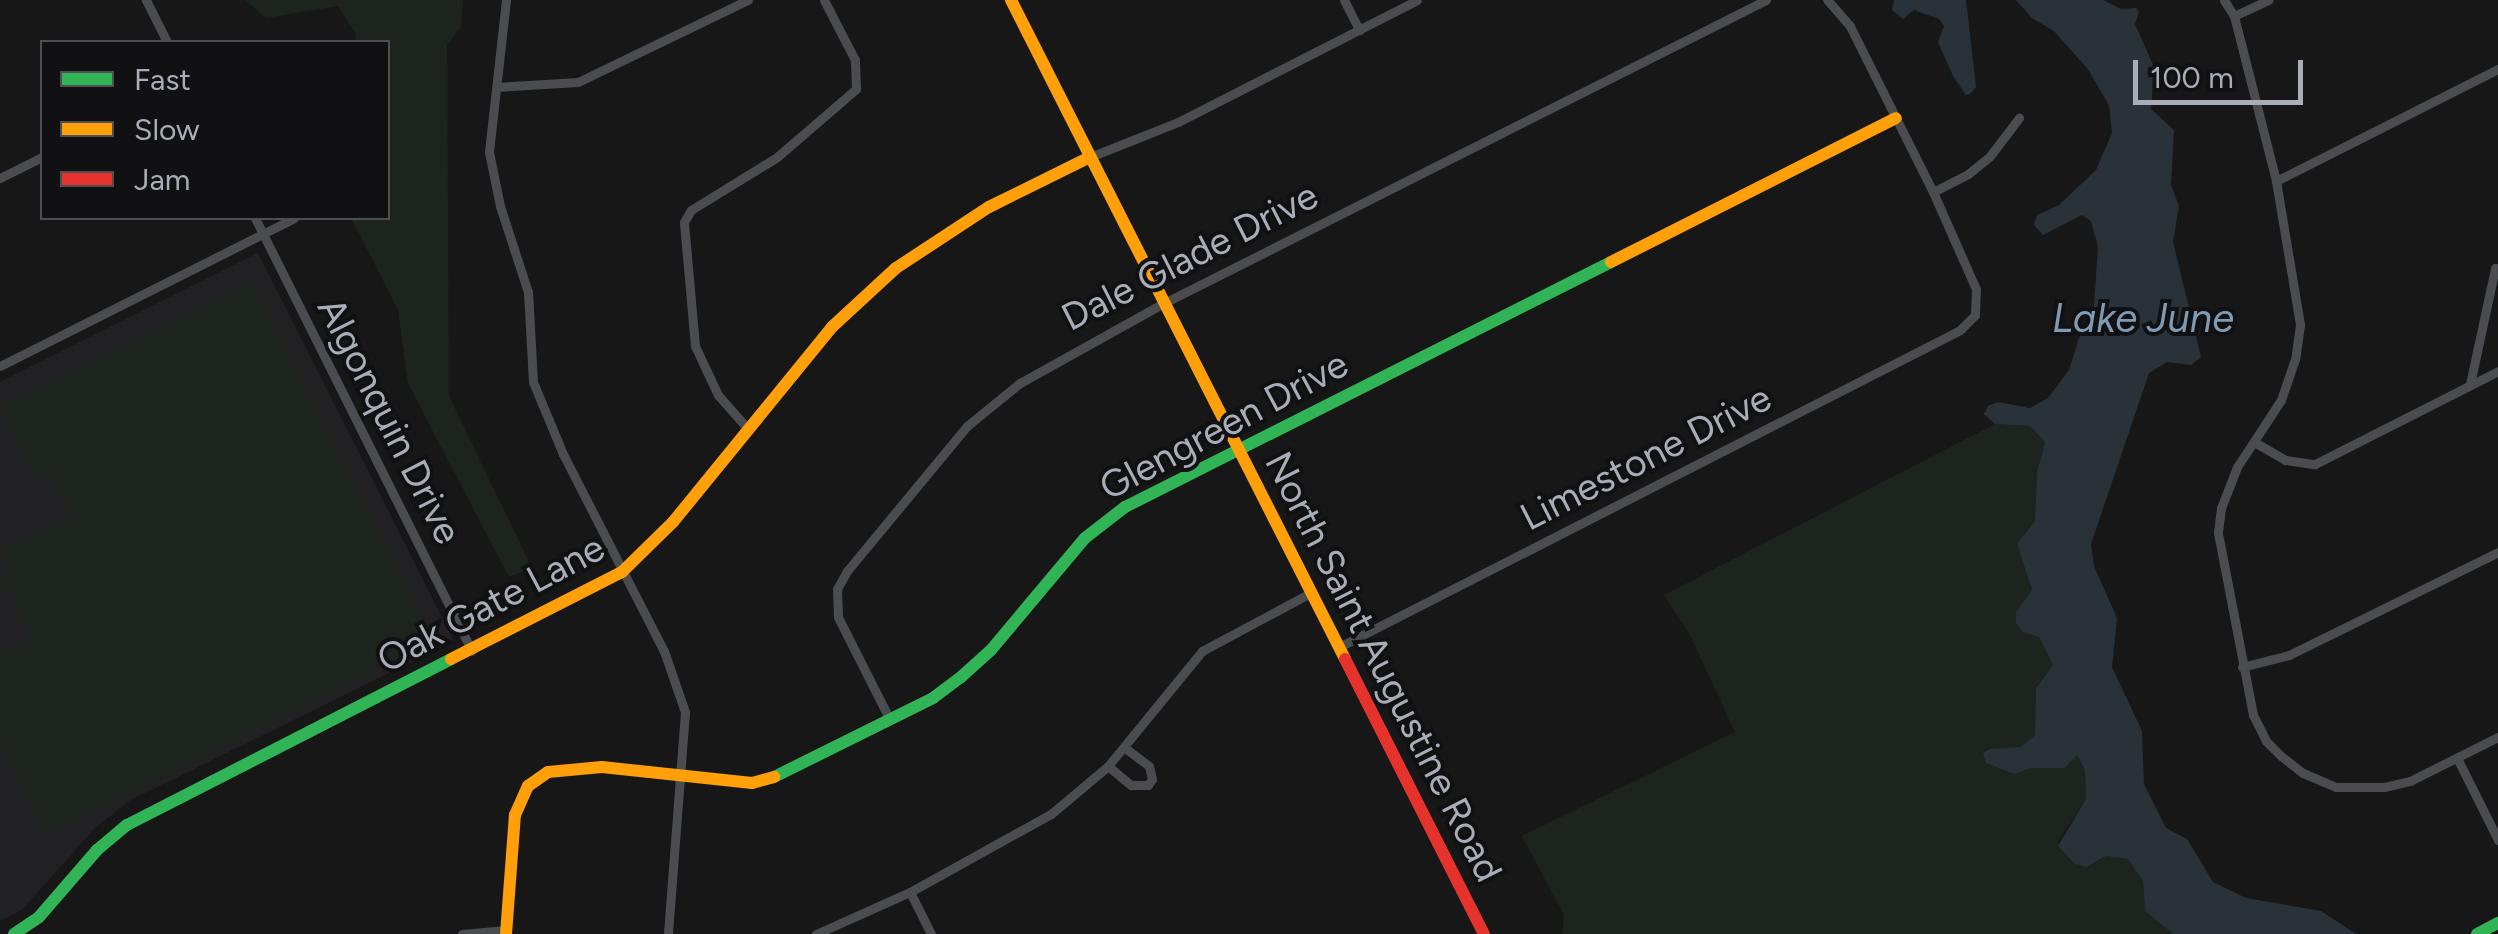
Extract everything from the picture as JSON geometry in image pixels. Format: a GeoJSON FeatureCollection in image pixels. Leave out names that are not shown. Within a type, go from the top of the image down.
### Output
{"type":"FeatureCollection","features":[{"type":"Feature","properties":{"kind":"street"},"geometry":{"type":"LineString","coordinates":[[146,0],[166,40]]}},
{"type":"Feature","properties":{"kind":"street"},"geometry":{"type":"LineString","coordinates":[[506,0],[489,152],[500,206],[528,292],[533,382],[563,454],[678,686],[686,732],[668,934]]}},
{"type":"Feature","properties":{"kind":"street"},"geometry":{"type":"LineString","coordinates":[[497,87],[578,82],[748,0]]}},
{"type":"Feature","properties":{"kind":"street"},"geometry":{"type":"LineString","coordinates":[[748,428],[718,396],[694,346],[684,222],[691,210],[764,166],[856,89],[855,60],[824,0]]}},
{"type":"Feature","properties":{"kind":"street","name":"North Saint Augustine Road"},"geometry":{"type":"LineString","coordinates":[[1011,0],[1484,934]]}},
{"type":"Feature","properties":{"kind":"street"},"geometry":{"type":"LineString","coordinates":[[1344,0],[1360,30]]}},
{"type":"Feature","properties":{"kind":"street"},"geometry":{"type":"LineString","coordinates":[[1090,157],[1178,122],[1417,0]]}},
{"type":"Feature","properties":{"kind":"street","name":"Dale Glade Drive"},"geometry":{"type":"LineString","coordinates":[[890,720],[838,616],[835,599],[847,572],[968,426],[1020,383],[1066,354],[1164,303],[1766,0]]}},
{"type":"Feature","properties":{"kind":"street"},"geometry":{"type":"LineString","coordinates":[[1827,0],[1850,26],[1933,192],[1968,174],[1990,156],[2019,118]]}},
{"type":"Feature","properties":{"kind":"street"},"geometry":{"type":"LineString","coordinates":[[2224,0],[2234,16],[2276,181],[2300,325],[2295,358],[2280,400],[2236,467],[2221,508],[2218,532],[2253,715],[2266,741],[2319,781],[2336,787],[2384,788],[2498,737]]}},
{"type":"Feature","properties":{"kind":"street"},"geometry":{"type":"LineString","coordinates":[[2234,16],[2268,0]]}},
{"type":"Feature","properties":{"kind":"street"},"geometry":{"type":"LineString","coordinates":[[2276,181],[2498,69]]}},
{"type":"Feature","properties":{"kind":"street","name":"Glengreen Drive"},"geometry":{"type":"LineString","coordinates":[[506,932],[515,814],[528,786],[548,772],[568,767],[752,783],[775,777],[890,720],[961,678],[991,650],[1085,538],[1141,497],[1896,118]]}},
{"type":"Feature","properties":{"kind":"street","name":"Oak Gate Lane"},"geometry":{"type":"LineString","coordinates":[[14,934],[39,916],[69,879],[127,825],[622,572],[673,522],[832,327],[896,268],[989,207],[1090,157]]}},
{"type":"Feature","properties":{"kind":"street"},"geometry":{"type":"LineString","coordinates":[[0,178],[40,158]]}},
{"type":"Feature","properties":{"kind":"street","name":"Limestone Drive"},"geometry":{"type":"LineString","coordinates":[[1339,648],[1933,344],[1975,315],[1976,289],[1933,192]]}},
{"type":"Feature","properties":{"kind":"street","name":"Algonquin Drive"},"geometry":{"type":"LineString","coordinates":[[256,220],[472,651]]}},
{"type":"Feature","properties":{"kind":"street"},"geometry":{"type":"LineString","coordinates":[[0,366],[290,220]]}},
{"type":"Feature","properties":{"kind":"street"},"geometry":{"type":"LineString","coordinates":[[2470,384],[2498,256]]}},
{"type":"Feature","properties":{"kind":"street"},"geometry":{"type":"LineString","coordinates":[[2256,442],[2286,460],[2315,464],[2498,371]]}},
{"type":"Feature","properties":{"kind":"street"},"geometry":{"type":"LineString","coordinates":[[2242,668],[2307,647],[2498,552]]}},
{"type":"Feature","properties":{"kind":"street"},"geometry":{"type":"LineString","coordinates":[[816,934],[910,892],[1027,830],[1108,766],[1202,651],[1312,592]]}},
{"type":"Feature","properties":{"kind":"street"},"geometry":{"type":"LineString","coordinates":[[1108,766],[1132,785],[1148,785],[1152,779],[1149,766],[1124,747]]}},
{"type":"Feature","properties":{"kind":"street"},"geometry":{"type":"LineString","coordinates":[[2458,758],[2498,840]]}},
{"type":"Feature","properties":{"kind":"street"},"geometry":{"type":"LineString","coordinates":[[910,892],[931,934]]}},
{"type":"Feature","properties":{"kind":"street"},"geometry":{"type":"LineString","coordinates":[[2477,934],[2498,923]]}},
{"type":"Feature","properties":{"kind":"street"},"geometry":{"type":"LineString","coordinates":[[462,934],[506,932]]}},
{"type":"Feature","properties":{"kind":"shaded area"},"geometry":{"type":"Polygon","coordinates":[[[245,0],[463,0],[461,27],[447,45],[449,396],[532,568],[509,577],[439,443],[408,383],[398,310],[352,220],[390,220],[390,40],[354,40],[356,34],[338,6],[266,18],[245,0]]]}},
{"type":"Feature","properties":{"kind":"shaded area"},"geometry":{"type":"Polygon","coordinates":[[[258,253],[454,641],[129,801],[95,828],[23,909],[0,921],[0,382],[258,253]]]}},
{"type":"Feature","properties":{"kind":"shaded area"},"geometry":{"type":"Polygon","coordinates":[[[249,281],[431,639],[46,834],[0,743],[0,654],[33,637],[4,580],[15,574],[3,550],[72,515],[50,472],[35,479],[0,407],[249,281]]]}},
{"type":"Feature","properties":{"kind":"shaded area"},"geometry":{"type":"Polygon","coordinates":[[[1995,424],[2030,426],[2045,442],[2037,472],[2035,521],[2017,544],[2032,591],[2016,612],[2023,632],[2039,637],[2053,665],[2036,688],[2035,735],[2020,747],[1990,749],[2015,774],[2029,768],[2065,768],[2077,754],[2085,770],[2086,799],[2057,842],[2094,863],[2106,856],[2128,859],[2143,881],[2145,911],[2173,934],[1562,934],[1564,915],[1522,836],[1735,732],[1689,633],[1664,595],[1995,424]]]}},
{"type":"Feature","properties":{"kind":"water"},"geometry":{"type":"Polygon","coordinates":[[[1894,0],[1966,0],[1976,87],[1971,93],[1966,95],[1953,76],[1938,42],[1944,26],[1939,19],[1914,10],[1903,19],[1892,10],[1894,0]]]}},
{"type":"Feature","properties":{"kind":"water","name":"Lake June"},"geometry":{"type":"Polygon","coordinates":[[[2016,0],[2103,0],[2121,9],[2136,8],[2139,12],[2135,24],[2154,67],[2151,109],[2174,130],[2171,185],[2179,206],[2173,242],[2201,357],[2191,365],[2167,362],[2149,373],[2091,544],[2094,566],[2117,618],[2112,667],[2142,731],[2144,784],[2166,828],[2187,839],[2213,882],[2246,898],[2321,911],[2356,934],[2173,934],[2145,911],[2143,881],[2128,859],[2106,856],[2086,867],[2075,864],[2058,846],[2086,799],[2085,770],[2077,755],[2065,768],[2030,768],[2015,774],[1986,763],[1983,753],[1990,749],[2020,747],[2035,735],[2036,688],[2053,665],[2039,637],[2023,632],[2016,623],[2016,612],[2032,590],[2017,544],[2035,521],[2037,472],[2045,442],[2030,426],[1995,424],[1984,414],[1988,406],[1998,402],[2030,408],[2048,398],[2069,370],[2079,338],[2093,320],[2098,247],[2091,221],[2082,215],[2043,235],[2034,225],[2037,215],[2059,205],[2096,170],[2112,133],[2109,105],[2087,68],[2054,31],[2032,18],[2016,0]]]}},
{"type":"Feature","properties":{"kind":"traffic: fast"},"geometry":{"type":"LineString","coordinates":[[774,777],[933,698],[961,677],[991,650],[1085,538],[1125,507],[1611,262]]}},
{"type":"Feature","properties":{"kind":"traffic: fast"},"geometry":{"type":"LineString","coordinates":[[14,934],[39,917],[97,850],[127,825],[451,659]]}},
{"type":"Feature","properties":{"kind":"traffic: fast"},"geometry":{"type":"LineString","coordinates":[[2477,934],[2498,923]]}},
{"type":"Feature","properties":{"kind":"traffic: slow"},"geometry":{"type":"LineString","coordinates":[[1011,0],[1345,659]]}},
{"type":"Feature","properties":{"kind":"traffic: slow"},"geometry":{"type":"LineString","coordinates":[[1611,262],[1896,118]]}},
{"type":"Feature","properties":{"kind":"traffic: slow"},"geometry":{"type":"LineString","coordinates":[[451,659],[622,572],[673,522],[832,327],[896,268],[989,207],[1090,157]]}},
{"type":"Feature","properties":{"kind":"traffic: slow"},"geometry":{"type":"LineString","coordinates":[[506,934],[515,815],[528,786],[548,772],[602,767],[752,783],[774,777]]}},
{"type":"Feature","properties":{"kind":"traffic: jam"},"geometry":{"type":"LineString","coordinates":[[1345,659],[1484,934]]}}]}
